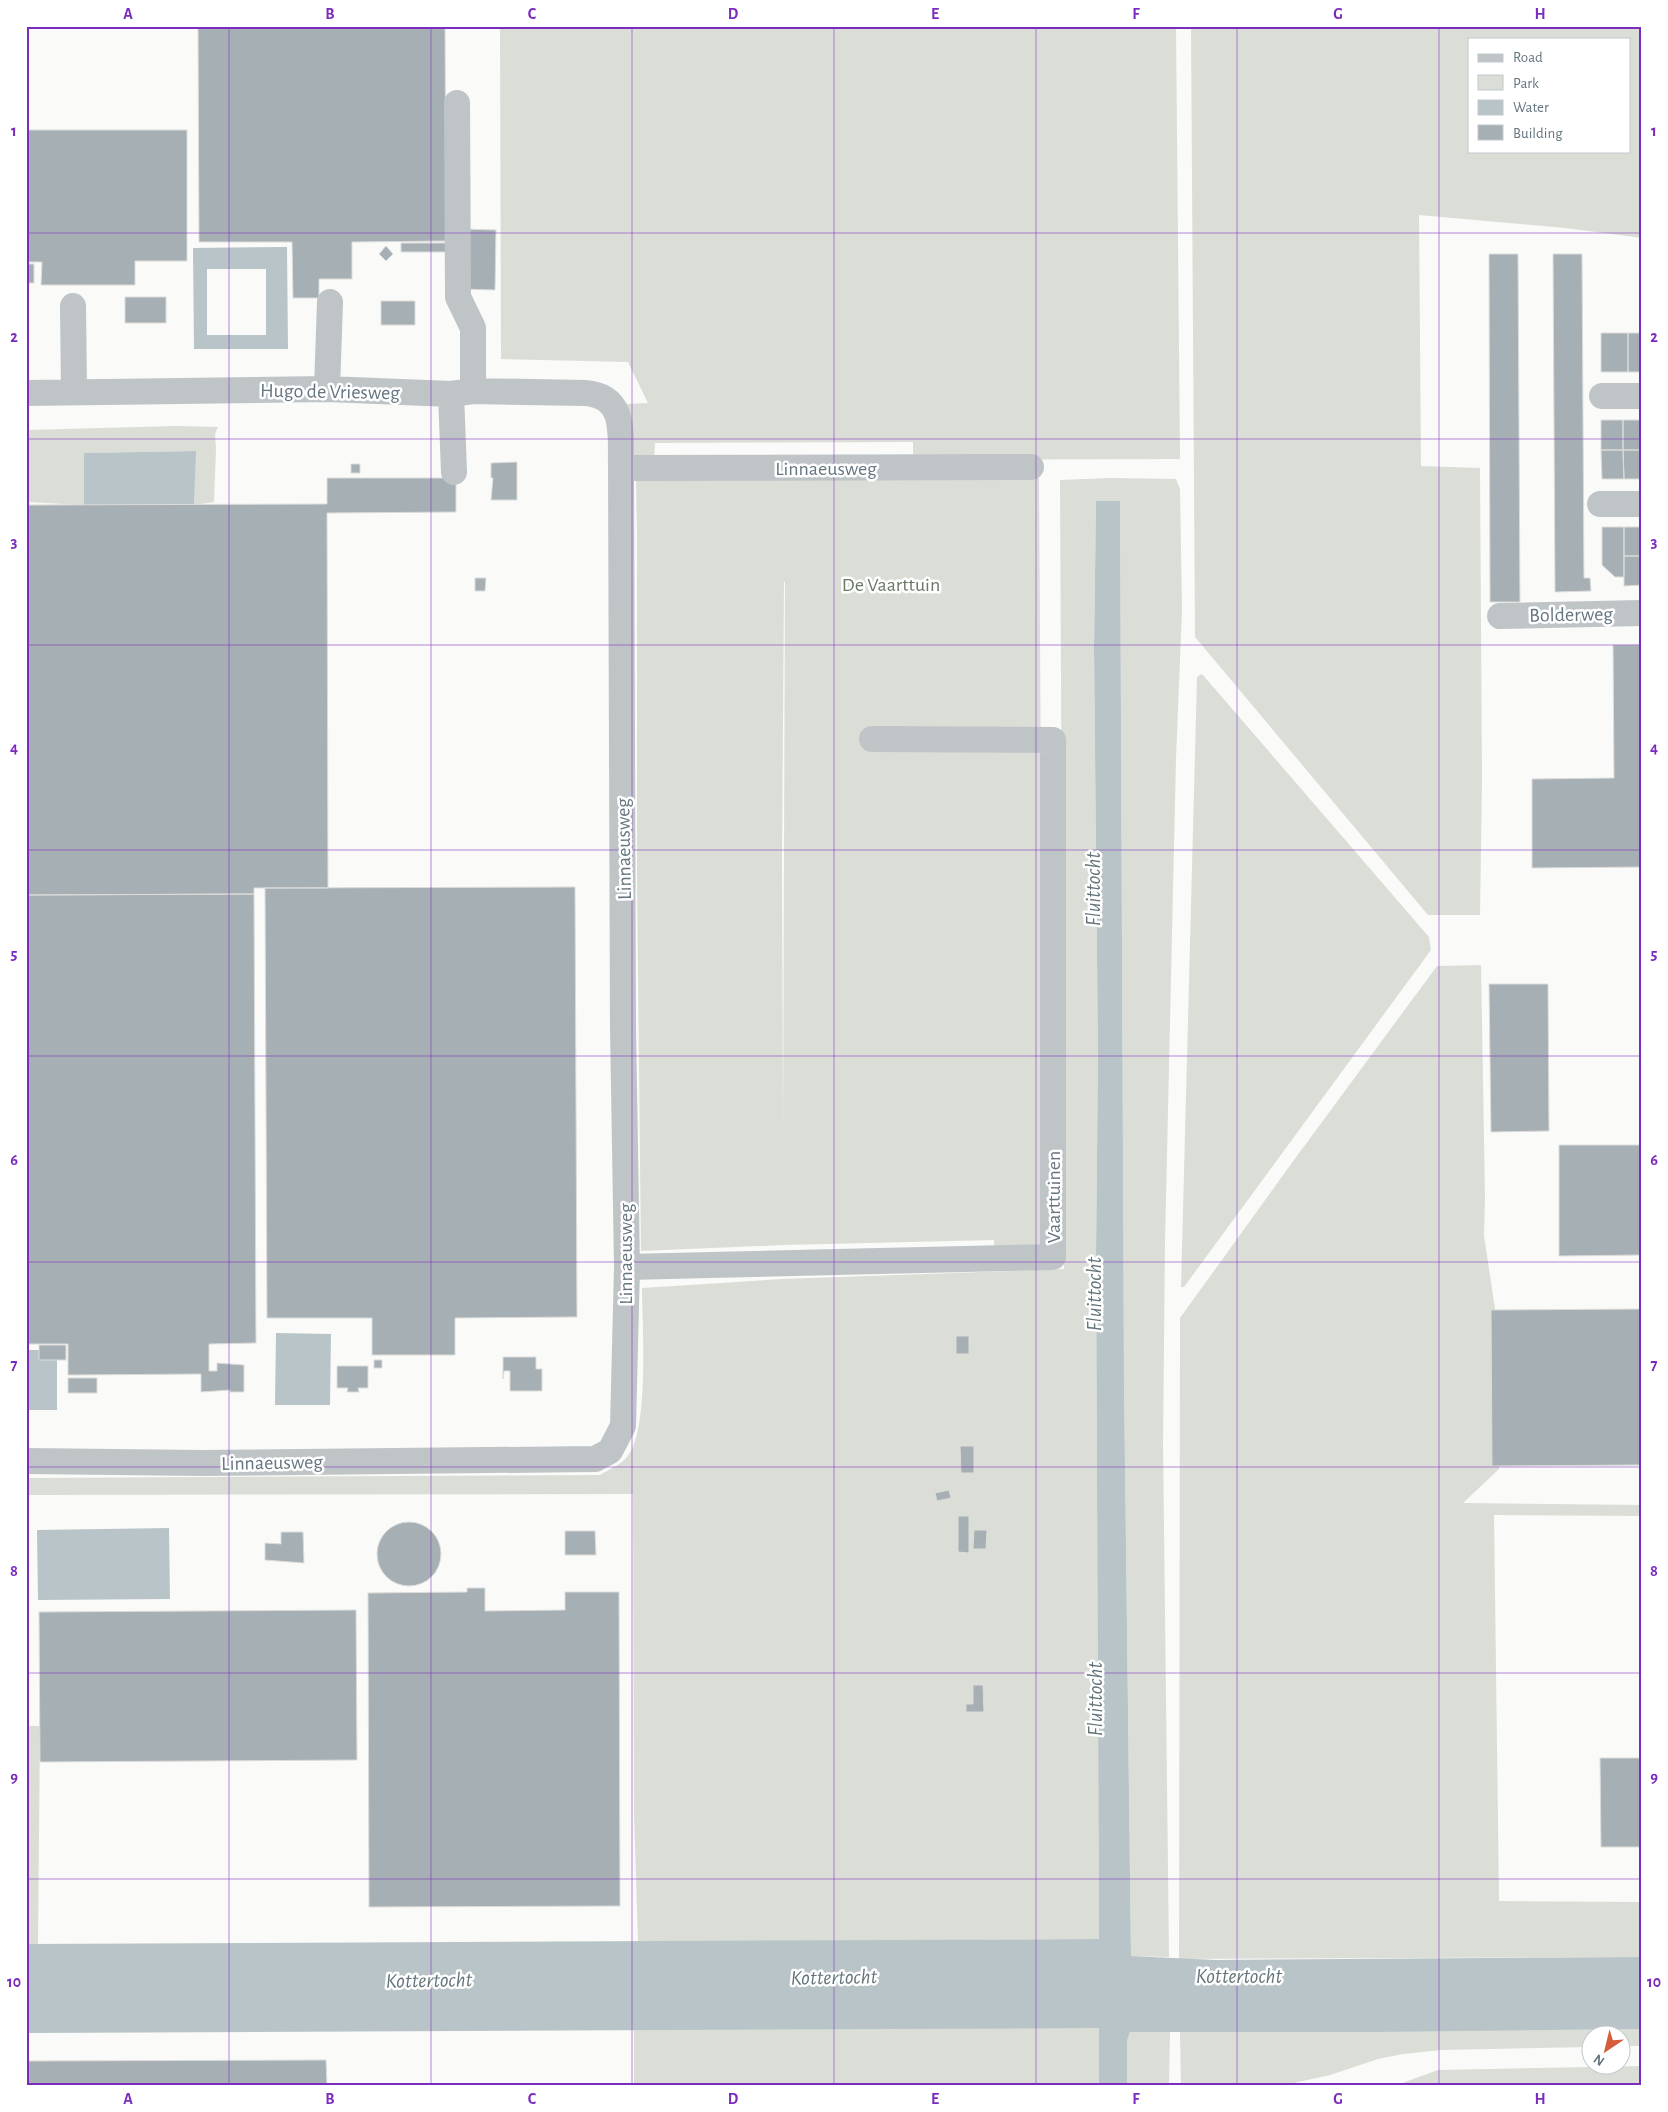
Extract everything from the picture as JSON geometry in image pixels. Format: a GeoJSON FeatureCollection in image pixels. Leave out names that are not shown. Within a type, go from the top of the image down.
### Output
{"type":"FeatureCollection","features":[{"type":"Feature","properties":{"kind":"street"},"geometry":{"type":"LineString","coordinates":[[454,472],[462,393],[473,328],[458,297],[457,103]]}},
{"type":"Feature","properties":{"kind":"street"},"geometry":{"type":"LineString","coordinates":[[327,389],[330,302]]}},
{"type":"Feature","properties":{"kind":"street"},"geometry":{"type":"LineString","coordinates":[[73,306],[74,392]]}},
{"type":"Feature","properties":{"kind":"street","name":"Hugo de Vriesweg"},"geometry":{"type":"LineString","coordinates":[[26,393],[327,389],[593,394],[601,397],[613,406],[620,422]]}},
{"type":"Feature","properties":{"kind":"street"},"geometry":{"type":"LineString","coordinates":[[1602,396],[1642,396]]}},
{"type":"Feature","properties":{"kind":"street","name":"Linnaeusweg"},"geometry":{"type":"LineString","coordinates":[[26,1461],[203,1463],[595,1459],[610,1451],[623,1426],[627,1268],[622,1027],[624,886],[620,422]]}},
{"type":"Feature","properties":{"kind":"street","name":"Linnaeusweg"},"geometry":{"type":"LineString","coordinates":[[621,468],[1031,467]]}},
{"type":"Feature","properties":{"kind":"street"},"geometry":{"type":"LineString","coordinates":[[1600,504],[1642,504]]}},
{"type":"Feature","properties":{"kind":"street","name":"Bolderweg"},"geometry":{"type":"LineString","coordinates":[[1500,616],[1642,613]]}},
{"type":"Feature","properties":{"kind":"street","name":"Vaarttuinen"},"geometry":{"type":"LineString","coordinates":[[627,1268],[1053,1257],[1052,740],[872,739]]}},
{"type":"Feature","properties":{"kind":"green space"},"geometry":{"type":"Polygon","coordinates":[[[500,26],[1176,26],[1180,459],[913,460],[913,442],[655,443],[654,462],[635,461],[625,404],[648,403],[628,362],[501,359],[500,26]]]}},
{"type":"Feature","properties":{"kind":"green space"},"geometry":{"type":"Polygon","coordinates":[[[1191,26],[1642,26],[1642,238],[1565,228],[1419,215],[1421,466],[1480,468],[1482,779],[1480,915],[1428,915],[1195,637],[1191,26]]]}},
{"type":"Feature","properties":{"kind":"green space"},"geometry":{"type":"Polygon","coordinates":[[[177,426],[218,427],[215,434],[214,502],[194,505],[195,451],[85,453],[84,505],[26,502],[26,430],[177,426]]]}},
{"type":"Feature","properties":{"kind":"green space","name":"De Vaarttuin"},"geometry":{"type":"Polygon","coordinates":[[[649,476],[1039,478],[1044,1261],[995,1261],[994,1240],[784,1245],[641,1251],[637,879],[636,481],[649,476]],[[785,582],[782,862],[783,1133],[785,582]]]}},
{"type":"Feature","properties":{"kind":"green space"},"geometry":{"type":"Polygon","coordinates":[[[1110,478],[1176,479],[1180,489],[1182,610],[1176,758],[1165,1242],[1163,1442],[1169,1957],[1131,1956],[1124,1382],[1120,501],[1096,501],[1094,649],[1098,1057],[1096,1255],[1099,1939],[638,1942],[634,1814],[633,1494],[26,1495],[26,1478],[600,1475],[626,1458],[634,1445],[639,1426],[643,1378],[642,1288],[782,1279],[1064,1269],[1060,480],[1110,478]]]}},
{"type":"Feature","properties":{"kind":"green space"},"geometry":{"type":"Polygon","coordinates":[[[1202,674],[1429,937],[1431,950],[1184,1287],[1181,1287],[1197,677],[1202,674]]]}},
{"type":"Feature","properties":{"kind":"green space"},"geometry":{"type":"Polygon","coordinates":[[[1481,965],[1484,1236],[1496,1315],[1499,1469],[1463,1503],[1642,1505],[1642,1516],[1494,1515],[1499,1901],[1642,1902],[1642,1957],[1179,1959],[1180,1318],[1437,966],[1481,965]]]}},
{"type":"Feature","properties":{"kind":"green space"},"geometry":{"type":"Polygon","coordinates":[[[26,1726],[40,1726],[38,1944],[26,1944],[26,1726]]]}},
{"type":"Feature","properties":{"kind":"green space"},"geometry":{"type":"Polygon","coordinates":[[[1100,2028],[1099,2086],[634,2086],[634,2029],[1100,2028]]]}},
{"type":"Feature","properties":{"kind":"green space"},"geometry":{"type":"Polygon","coordinates":[[[1580,2029],[1580,2047],[1441,2050],[1403,2054],[1378,2059],[1330,2075],[1280,2086],[1181,2084],[1180,2032],[1580,2029]]]}},
{"type":"Feature","properties":{"kind":"green space"},"geometry":{"type":"Polygon","coordinates":[[[1630,2029],[1642,2029],[1642,2046],[1630,2046],[1630,2029]]]}},
{"type":"Feature","properties":{"kind":"green space"},"geometry":{"type":"Polygon","coordinates":[[[1170,2031],[1169,2083],[1163,2086],[1127,2086],[1127,2041],[1130,2032],[1170,2031]]]}},
{"type":"Feature","properties":{"kind":"green space"},"geometry":{"type":"Polygon","coordinates":[[[1630,2066],[1642,2066],[1642,2086],[1394,2086],[1438,2070],[1580,2067],[1580,2074],[1630,2074],[1630,2066]]]}},
{"type":"Feature","properties":{"kind":"water"},"geometry":{"type":"Polygon","coordinates":[[[287,247],[288,349],[194,349],[193,248],[287,247]],[[207,269],[207,335],[266,335],[266,269],[207,269]]]}},
{"type":"Feature","properties":{"kind":"water"},"geometry":{"type":"Polygon","coordinates":[[[196,451],[194,505],[84,505],[84,453],[196,451]]]}},
{"type":"Feature","properties":{"kind":"water","name":"Kottertocht"},"geometry":{"type":"Polygon","coordinates":[[[1096,501],[1120,501],[1124,1382],[1131,1956],[1216,1960],[1642,1957],[1642,2029],[1630,2029],[1630,2024],[1580,2024],[1580,2030],[1130,2032],[1127,2041],[1127,2086],[1099,2086],[1099,2028],[26,2033],[26,1944],[1099,1939],[1096,1255],[1098,1057],[1094,649],[1096,501]]]}},
{"type":"Feature","properties":{"kind":"water"},"geometry":{"type":"Polygon","coordinates":[[[276,1333],[331,1334],[330,1405],[275,1405],[276,1333]]]}},
{"type":"Feature","properties":{"kind":"water"},"geometry":{"type":"Polygon","coordinates":[[[26,1350],[57,1350],[57,1410],[26,1410],[26,1350]]]}},
{"type":"Feature","properties":{"kind":"water"},"geometry":{"type":"Polygon","coordinates":[[[169,1528],[170,1599],[38,1600],[37,1530],[169,1528]]]}},
{"type":"Feature","properties":{"kind":"building"},"geometry":{"type":"Polygon","coordinates":[[[198,26],[445,26],[446,241],[352,242],[352,279],[319,279],[319,298],[293,298],[292,242],[199,242],[198,26]]]}},
{"type":"Feature","properties":{"kind":"building"},"geometry":{"type":"Polygon","coordinates":[[[26,130],[187,130],[187,261],[135,261],[135,285],[41,285],[42,262],[26,262],[26,130]]]}},
{"type":"Feature","properties":{"kind":"building"},"geometry":{"type":"Polygon","coordinates":[[[463,229],[496,230],[495,290],[463,289],[463,229]]]}},
{"type":"Feature","properties":{"kind":"building"},"geometry":{"type":"Polygon","coordinates":[[[401,243],[446,243],[446,252],[401,252],[401,243]]]}},
{"type":"Feature","properties":{"kind":"building"},"geometry":{"type":"Polygon","coordinates":[[[386,246],[393,254],[386,261],[379,254],[386,246]]]}},
{"type":"Feature","properties":{"kind":"building"},"geometry":{"type":"Polygon","coordinates":[[[1489,254],[1518,254],[1520,602],[1490,602],[1489,254]]]}},
{"type":"Feature","properties":{"kind":"building"},"geometry":{"type":"Polygon","coordinates":[[[1553,254],[1582,254],[1584,578],[1590,578],[1591,591],[1555,592],[1553,254]]]}},
{"type":"Feature","properties":{"kind":"building"},"geometry":{"type":"Polygon","coordinates":[[[26,264],[34,264],[34,283],[26,283],[26,264]]]}},
{"type":"Feature","properties":{"kind":"building"},"geometry":{"type":"Polygon","coordinates":[[[125,297],[166,297],[166,323],[125,323],[125,297]]]}},
{"type":"Feature","properties":{"kind":"building"},"geometry":{"type":"Polygon","coordinates":[[[381,301],[415,301],[415,325],[381,325],[381,301]]]}},
{"type":"Feature","properties":{"kind":"building"},"geometry":{"type":"Polygon","coordinates":[[[1601,333],[1628,333],[1628,372],[1601,372],[1601,333]]]}},
{"type":"Feature","properties":{"kind":"building"},"geometry":{"type":"Polygon","coordinates":[[[1628,333],[1642,333],[1642,372],[1628,372],[1628,333]]]}},
{"type":"Feature","properties":{"kind":"building"},"geometry":{"type":"Polygon","coordinates":[[[1601,420],[1623,420],[1623,450],[1601,450],[1601,420]]]}},
{"type":"Feature","properties":{"kind":"building"},"geometry":{"type":"Polygon","coordinates":[[[1623,420],[1642,420],[1642,450],[1623,450],[1623,420]]]}},
{"type":"Feature","properties":{"kind":"building"},"geometry":{"type":"Polygon","coordinates":[[[1601,450],[1623,450],[1624,479],[1602,479],[1601,450]]]}},
{"type":"Feature","properties":{"kind":"building"},"geometry":{"type":"Polygon","coordinates":[[[1623,450],[1642,450],[1642,479],[1624,479],[1623,450]]]}},
{"type":"Feature","properties":{"kind":"building"},"geometry":{"type":"Polygon","coordinates":[[[517,462],[517,500],[491,500],[493,478],[491,478],[491,463],[517,462]]]}},
{"type":"Feature","properties":{"kind":"building"},"geometry":{"type":"Polygon","coordinates":[[[351,464],[360,464],[360,473],[351,473],[351,464]]]}},
{"type":"Feature","properties":{"kind":"building"},"geometry":{"type":"Polygon","coordinates":[[[327,478],[456,478],[456,512],[327,513],[328,888],[254,888],[254,894],[26,895],[26,505],[327,504],[327,478]]]}},
{"type":"Feature","properties":{"kind":"building"},"geometry":{"type":"Polygon","coordinates":[[[1602,527],[1624,527],[1624,577],[1615,577],[1602,565],[1602,527]]]}},
{"type":"Feature","properties":{"kind":"building"},"geometry":{"type":"Polygon","coordinates":[[[1624,527],[1642,527],[1642,556],[1624,556],[1624,527]]]}},
{"type":"Feature","properties":{"kind":"building"},"geometry":{"type":"Polygon","coordinates":[[[1624,556],[1642,556],[1642,585],[1624,586],[1624,556]]]}},
{"type":"Feature","properties":{"kind":"building"},"geometry":{"type":"Polygon","coordinates":[[[475,578],[486,578],[485,591],[475,591],[475,578]]]}},
{"type":"Feature","properties":{"kind":"building"},"geometry":{"type":"Polygon","coordinates":[[[1613,645],[1642,645],[1642,867],[1532,868],[1532,779],[1614,778],[1613,645]]]}},
{"type":"Feature","properties":{"kind":"building"},"geometry":{"type":"Polygon","coordinates":[[[575,887],[577,1317],[455,1318],[455,1355],[372,1355],[372,1318],[267,1318],[265,888],[575,887]]]}},
{"type":"Feature","properties":{"kind":"building"},"geometry":{"type":"Polygon","coordinates":[[[254,894],[256,1343],[209,1344],[209,1371],[217,1371],[217,1363],[244,1365],[244,1392],[230,1392],[230,1390],[201,1392],[201,1374],[68,1375],[68,1344],[26,1344],[26,895],[254,894]]]}},
{"type":"Feature","properties":{"kind":"building"},"geometry":{"type":"Polygon","coordinates":[[[1489,984],[1548,984],[1549,1131],[1491,1132],[1489,984]]]}},
{"type":"Feature","properties":{"kind":"building"},"geometry":{"type":"Polygon","coordinates":[[[1559,1145],[1642,1145],[1642,1255],[1559,1256],[1559,1145]]]}},
{"type":"Feature","properties":{"kind":"building"},"geometry":{"type":"Polygon","coordinates":[[[1642,1309],[1642,1465],[1492,1466],[1491,1310],[1642,1309]]]}},
{"type":"Feature","properties":{"kind":"building"},"geometry":{"type":"Polygon","coordinates":[[[956,1336],[969,1336],[969,1354],[956,1354],[956,1336]]]}},
{"type":"Feature","properties":{"kind":"building"},"geometry":{"type":"Polygon","coordinates":[[[39,1345],[66,1345],[66,1360],[39,1360],[39,1345]]]}},
{"type":"Feature","properties":{"kind":"building"},"geometry":{"type":"Polygon","coordinates":[[[503,1357],[536,1357],[536,1369],[542,1369],[542,1391],[510,1391],[510,1371],[504,1371],[503,1379],[503,1357]]]}},
{"type":"Feature","properties":{"kind":"building"},"geometry":{"type":"Polygon","coordinates":[[[374,1360],[382,1360],[382,1368],[374,1368],[374,1360]]]}},
{"type":"Feature","properties":{"kind":"building"},"geometry":{"type":"Polygon","coordinates":[[[337,1366],[368,1366],[368,1388],[358,1388],[359,1392],[347,1392],[348,1388],[337,1388],[337,1366]]]}},
{"type":"Feature","properties":{"kind":"building"},"geometry":{"type":"Polygon","coordinates":[[[68,1378],[97,1378],[97,1393],[68,1393],[68,1378]]]}},
{"type":"Feature","properties":{"kind":"building"},"geometry":{"type":"Polygon","coordinates":[[[960,1446],[974,1446],[974,1473],[961,1473],[960,1446]]]}},
{"type":"Feature","properties":{"kind":"building"},"geometry":{"type":"Polygon","coordinates":[[[949,1490],[951,1498],[937,1501],[935,1493],[949,1490]]]}},
{"type":"Feature","properties":{"kind":"building"},"geometry":{"type":"Polygon","coordinates":[[[958,1516],[969,1516],[969,1553],[958,1552],[958,1516]]]}},
{"type":"Feature","properties":{"kind":"building"},"geometry":{"type":"Polygon","coordinates":[[[409,1522],[427,1528],[435,1536],[441,1554],[435,1572],[427,1580],[409,1586],[391,1580],[383,1572],[377,1554],[383,1536],[391,1528],[409,1522]]]}},
{"type":"Feature","properties":{"kind":"building"},"geometry":{"type":"Polygon","coordinates":[[[974,1530],[987,1530],[986,1549],[973,1549],[974,1530]]]}},
{"type":"Feature","properties":{"kind":"building"},"geometry":{"type":"Polygon","coordinates":[[[565,1531],[595,1531],[596,1555],[565,1555],[565,1531]]]}},
{"type":"Feature","properties":{"kind":"building"},"geometry":{"type":"Polygon","coordinates":[[[281,1532],[303,1532],[304,1563],[265,1560],[265,1543],[281,1544],[281,1532]]]}},
{"type":"Feature","properties":{"kind":"building"},"geometry":{"type":"Polygon","coordinates":[[[467,1588],[485,1588],[485,1611],[565,1610],[565,1592],[619,1592],[620,1906],[369,1907],[368,1593],[467,1592],[467,1588]]]}},
{"type":"Feature","properties":{"kind":"building"},"geometry":{"type":"Polygon","coordinates":[[[356,1610],[357,1760],[40,1762],[39,1612],[356,1610]]]}},
{"type":"Feature","properties":{"kind":"building"},"geometry":{"type":"Polygon","coordinates":[[[973,1685],[983,1685],[984,1712],[966,1712],[966,1704],[973,1704],[973,1685]]]}},
{"type":"Feature","properties":{"kind":"building"},"geometry":{"type":"Polygon","coordinates":[[[1600,1758],[1642,1758],[1642,1847],[1601,1847],[1600,1758]]]}},
{"type":"Feature","properties":{"kind":"building"},"geometry":{"type":"Polygon","coordinates":[[[326,2060],[327,2086],[26,2086],[26,2061],[326,2060]]]}},
{"type":"Feature","properties":{"kind":"water label","name":"Fluittocht"},"geometry":{"type":"Point","coordinates":[1093,889]}},
{"type":"Feature","properties":{"kind":"water label","name":"Fluittocht"},"geometry":{"type":"Point","coordinates":[1094,1294]}},
{"type":"Feature","properties":{"kind":"water label","name":"Fluittocht"},"geometry":{"type":"Point","coordinates":[1095,1699]}}]}
